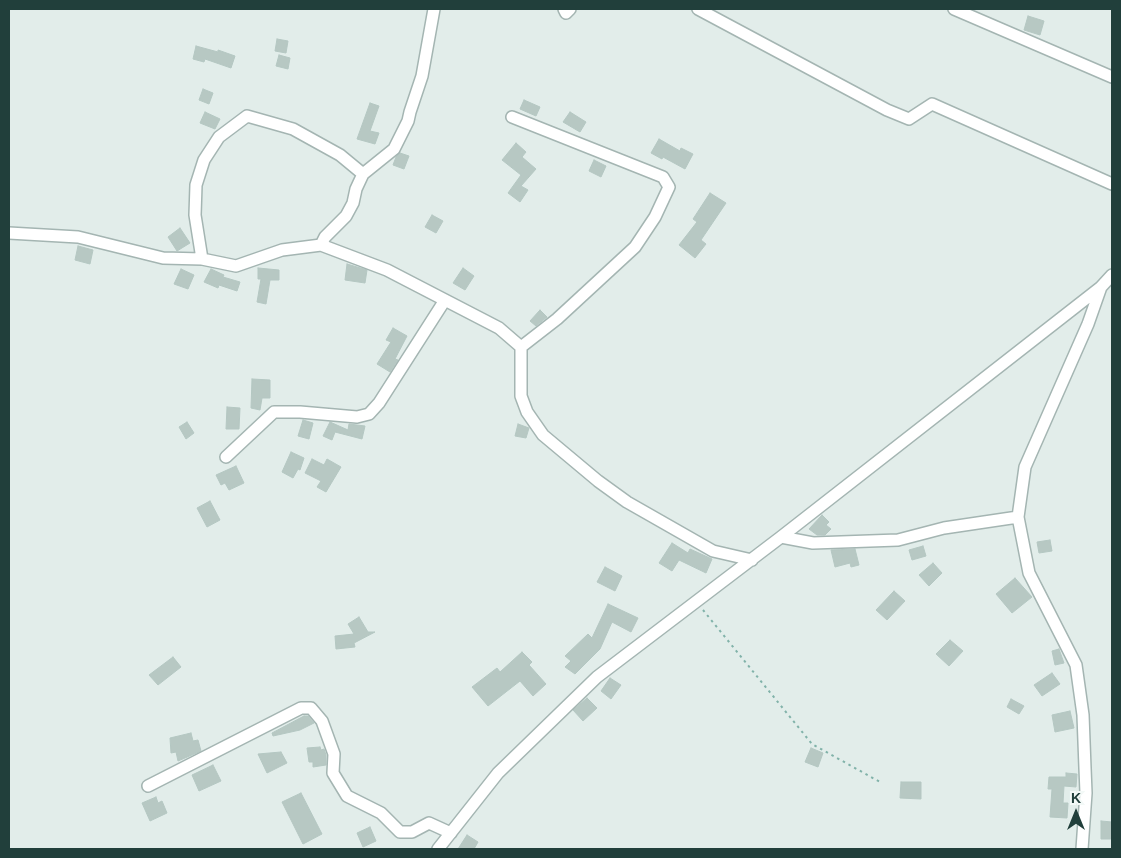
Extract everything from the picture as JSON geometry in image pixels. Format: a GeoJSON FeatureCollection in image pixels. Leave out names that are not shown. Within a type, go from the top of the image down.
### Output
{"type":"FeatureCollection","features":[{"type":"Feature","properties":{"kind":"street"},"geometry":{"type":"LineString","coordinates":[[321,245],[325,237],[346,216],[353,203],[356,189],[363,174],[394,149],[408,121],[422,76],[434,9]]}},
{"type":"Feature","properties":{"kind":"street"},"geometry":{"type":"LineString","coordinates":[[564,9],[566,13],[570,9]]}},
{"type":"Feature","properties":{"kind":"street"},"geometry":{"type":"LineString","coordinates":[[698,9],[887,110],[909,119],[932,104],[1112,184]]}},
{"type":"Feature","properties":{"kind":"street"},"geometry":{"type":"LineString","coordinates":[[954,9],[1112,77]]}},
{"type":"Feature","properties":{"kind":"street"},"geometry":{"type":"LineString","coordinates":[[202,259],[195,215],[196,185],[204,160],[219,137],[247,116],[293,129],[340,155],[363,174]]}},
{"type":"Feature","properties":{"kind":"street"},"geometry":{"type":"LineString","coordinates":[[512,117],[663,177],[669,187],[655,217],[635,247],[557,319],[521,347]]}},
{"type":"Feature","properties":{"kind":"street"},"geometry":{"type":"LineString","coordinates":[[9,233],[78,237],[163,258],[202,259],[236,266],[282,250],[321,245],[388,270],[498,328],[521,347]]}},
{"type":"Feature","properties":{"kind":"street"},"geometry":{"type":"LineString","coordinates":[[438,849],[498,773],[597,677],[752,560],[1100,287],[1112,275]]}},
{"type":"Feature","properties":{"kind":"street"},"geometry":{"type":"LineString","coordinates":[[1082,849],[1086,793],[1083,715],[1076,665],[1029,573],[1018,517],[1024,467],[1088,324],[1100,287]]}},
{"type":"Feature","properties":{"kind":"street"},"geometry":{"type":"LineString","coordinates":[[226,457],[274,412],[357,416],[369,414],[379,404],[445,300]]}},
{"type":"Feature","properties":{"kind":"street"},"geometry":{"type":"LineString","coordinates":[[521,347],[521,396],[527,412],[543,435],[598,482],[627,502],[713,550],[752,560]]}},
{"type":"Feature","properties":{"kind":"street"},"geometry":{"type":"LineString","coordinates":[[781,537],[813,543],[898,540],[944,528],[1018,517]]}},
{"type":"Feature","properties":{"kind":"street"},"geometry":{"type":"LineString","coordinates":[[148,786],[301,708],[311,708],[322,721],[334,754],[333,774],[347,796],[381,813],[400,832],[412,832],[429,822],[450,833]]}},
{"type":"Feature","properties":{"kind":"path"},"geometry":{"type":"LineString","coordinates":[[697,602],[812,744],[880,782]]}},
{"type":"Feature","properties":{"kind":"building"},"geometry":{"type":"Polygon","coordinates":[[[1028,16],[1044,21],[1040,35],[1024,30],[1028,16]]]}},
{"type":"Feature","properties":{"kind":"building"},"geometry":{"type":"Polygon","coordinates":[[[277,39],[288,41],[286,53],[275,51],[277,39]]]}},
{"type":"Feature","properties":{"kind":"building"},"geometry":{"type":"Polygon","coordinates":[[[196,46],[218,52],[218,50],[235,56],[231,68],[205,59],[204,62],[193,59],[196,46]]]}},
{"type":"Feature","properties":{"kind":"building"},"geometry":{"type":"Polygon","coordinates":[[[279,55],[290,58],[288,69],[276,66],[279,55]]]}},
{"type":"Feature","properties":{"kind":"building"},"geometry":{"type":"Polygon","coordinates":[[[203,89],[213,93],[209,104],[199,100],[203,89]]]}},
{"type":"Feature","properties":{"kind":"building"},"geometry":{"type":"Polygon","coordinates":[[[524,100],[540,107],[536,116],[520,109],[524,100]]]}},
{"type":"Feature","properties":{"kind":"building"},"geometry":{"type":"Polygon","coordinates":[[[370,103],[379,106],[370,131],[379,133],[375,144],[357,139],[370,103]]]}},
{"type":"Feature","properties":{"kind":"building"},"geometry":{"type":"Polygon","coordinates":[[[205,112],[220,119],[215,129],[200,123],[205,112]]]}},
{"type":"Feature","properties":{"kind":"building"},"geometry":{"type":"Polygon","coordinates":[[[570,112],[586,122],[580,132],[563,122],[570,112]]]}},
{"type":"Feature","properties":{"kind":"building"},"geometry":{"type":"Polygon","coordinates":[[[659,139],[680,151],[681,148],[693,154],[685,169],[651,153],[659,139]]]}},
{"type":"Feature","properties":{"kind":"building"},"geometry":{"type":"Polygon","coordinates":[[[516,143],[526,152],[522,157],[536,169],[521,186],[528,190],[520,202],[508,193],[521,175],[502,160],[516,143]]]}},
{"type":"Feature","properties":{"kind":"building"},"geometry":{"type":"Polygon","coordinates":[[[400,153],[409,156],[404,169],[393,165],[400,153]]]}},
{"type":"Feature","properties":{"kind":"building"},"geometry":{"type":"Polygon","coordinates":[[[594,160],[606,166],[601,177],[589,171],[594,160]]]}},
{"type":"Feature","properties":{"kind":"building"},"geometry":{"type":"Polygon","coordinates":[[[710,193],[726,203],[701,240],[706,244],[695,258],[679,245],[697,222],[693,219],[710,193]]]}},
{"type":"Feature","properties":{"kind":"building"},"geometry":{"type":"Polygon","coordinates":[[[432,215],[443,221],[436,233],[425,227],[432,215]]]}},
{"type":"Feature","properties":{"kind":"building"},"geometry":{"type":"Polygon","coordinates":[[[180,228],[190,243],[177,251],[168,237],[180,228]]]}},
{"type":"Feature","properties":{"kind":"building"},"geometry":{"type":"Polygon","coordinates":[[[78,246],[93,250],[90,264],[75,260],[78,246]]]}},
{"type":"Feature","properties":{"kind":"building"},"geometry":{"type":"Polygon","coordinates":[[[347,264],[367,270],[365,283],[345,280],[347,264]]]}},
{"type":"Feature","properties":{"kind":"building"},"geometry":{"type":"Polygon","coordinates":[[[258,268],[279,270],[279,280],[270,280],[266,304],[257,302],[261,279],[258,279],[258,268]]]}},
{"type":"Feature","properties":{"kind":"building"},"geometry":{"type":"Polygon","coordinates":[[[463,268],[474,276],[465,290],[453,283],[463,268]]]}},
{"type":"Feature","properties":{"kind":"building"},"geometry":{"type":"Polygon","coordinates":[[[181,269],[194,275],[188,289],[174,284],[181,269]]]}},
{"type":"Feature","properties":{"kind":"building"},"geometry":{"type":"Polygon","coordinates":[[[211,269],[224,275],[223,277],[240,282],[237,291],[219,285],[218,288],[204,282],[211,269]]]}},
{"type":"Feature","properties":{"kind":"building"},"geometry":{"type":"Polygon","coordinates":[[[540,310],[547,317],[536,326],[530,321],[540,310]]]}},
{"type":"Feature","properties":{"kind":"building"},"geometry":{"type":"Polygon","coordinates":[[[393,328],[407,336],[395,359],[398,360],[390,372],[377,364],[391,342],[386,340],[393,328]]]}},
{"type":"Feature","properties":{"kind":"building"},"geometry":{"type":"Polygon","coordinates":[[[252,379],[270,380],[270,398],[262,398],[260,410],[251,408],[252,379]]]}},
{"type":"Feature","properties":{"kind":"building"},"geometry":{"type":"Polygon","coordinates":[[[227,407],[240,408],[239,429],[226,429],[227,407]]]}},
{"type":"Feature","properties":{"kind":"building"},"geometry":{"type":"Polygon","coordinates":[[[303,420],[313,423],[309,439],[298,436],[303,420]]]}},
{"type":"Feature","properties":{"kind":"building"},"geometry":{"type":"Polygon","coordinates":[[[187,422],[194,433],[186,439],[179,427],[187,422]]]}},
{"type":"Feature","properties":{"kind":"building"},"geometry":{"type":"Polygon","coordinates":[[[330,422],[348,430],[349,424],[365,426],[362,439],[335,432],[332,440],[323,436],[330,422]]]}},
{"type":"Feature","properties":{"kind":"building"},"geometry":{"type":"Polygon","coordinates":[[[518,424],[529,428],[526,438],[515,436],[518,424]]]}},
{"type":"Feature","properties":{"kind":"building"},"geometry":{"type":"Polygon","coordinates":[[[291,452],[304,458],[300,470],[298,469],[293,478],[282,472],[291,452]]]}},
{"type":"Feature","properties":{"kind":"building"},"geometry":{"type":"Polygon","coordinates":[[[312,459],[324,465],[327,459],[341,467],[326,492],[317,487],[321,481],[305,473],[312,459]]]}},
{"type":"Feature","properties":{"kind":"building"},"geometry":{"type":"Polygon","coordinates":[[[236,466],[244,483],[229,490],[225,483],[221,485],[216,475],[236,466]]]}},
{"type":"Feature","properties":{"kind":"building"},"geometry":{"type":"Polygon","coordinates":[[[210,501],[220,520],[207,527],[197,508],[210,501]]]}},
{"type":"Feature","properties":{"kind":"building"},"geometry":{"type":"Polygon","coordinates":[[[822,515],[829,522],[826,525],[831,529],[825,535],[817,535],[809,529],[822,515]]]}},
{"type":"Feature","properties":{"kind":"building"},"geometry":{"type":"Polygon","coordinates":[[[1050,540],[1052,551],[1039,553],[1037,542],[1050,540]]]}},
{"type":"Feature","properties":{"kind":"building"},"geometry":{"type":"Polygon","coordinates":[[[672,543],[688,553],[690,549],[712,559],[706,573],[679,560],[672,571],[659,563],[672,543]]]}},
{"type":"Feature","properties":{"kind":"building"},"geometry":{"type":"Polygon","coordinates":[[[923,546],[926,556],[912,560],[909,550],[923,546]]]}},
{"type":"Feature","properties":{"kind":"building"},"geometry":{"type":"Polygon","coordinates":[[[855,549],[859,565],[851,567],[850,563],[835,567],[831,550],[855,549]]]}},
{"type":"Feature","properties":{"kind":"building"},"geometry":{"type":"Polygon","coordinates":[[[933,563],[942,573],[929,586],[919,575],[933,563]]]}},
{"type":"Feature","properties":{"kind":"building"},"geometry":{"type":"Polygon","coordinates":[[[605,567],[622,576],[615,591],[597,582],[605,567]]]}},
{"type":"Feature","properties":{"kind":"building"},"geometry":{"type":"Polygon","coordinates":[[[1015,578],[1032,597],[1012,613],[996,594],[1015,578]]]}},
{"type":"Feature","properties":{"kind":"building"},"geometry":{"type":"Polygon","coordinates":[[[894,591],[905,601],[887,620],[876,610],[894,591]]]}},
{"type":"Feature","properties":{"kind":"building"},"geometry":{"type":"Polygon","coordinates":[[[608,604],[638,618],[631,632],[612,622],[600,649],[575,674],[565,667],[571,661],[565,656],[588,634],[592,638],[608,604]]]}},
{"type":"Feature","properties":{"kind":"building"},"geometry":{"type":"Polygon","coordinates":[[[359,617],[368,632],[375,632],[354,643],[355,647],[336,649],[335,636],[354,634],[348,624],[359,617]]]}},
{"type":"Feature","properties":{"kind":"building"},"geometry":{"type":"Polygon","coordinates":[[[950,640],[963,651],[949,666],[936,654],[950,640]]]}},
{"type":"Feature","properties":{"kind":"building"},"geometry":{"type":"Polygon","coordinates":[[[1059,649],[1064,663],[1055,665],[1052,651],[1059,649]]]}},
{"type":"Feature","properties":{"kind":"building"},"geometry":{"type":"Polygon","coordinates":[[[522,652],[532,662],[529,665],[546,684],[533,696],[520,681],[488,706],[472,687],[497,668],[500,672],[522,652]]]}},
{"type":"Feature","properties":{"kind":"building"},"geometry":{"type":"Polygon","coordinates":[[[173,657],[181,667],[158,685],[149,675],[173,657]]]}},
{"type":"Feature","properties":{"kind":"building"},"geometry":{"type":"Polygon","coordinates":[[[1052,673],[1060,684],[1042,696],[1034,685],[1052,673]]]}},
{"type":"Feature","properties":{"kind":"building"},"geometry":{"type":"Polygon","coordinates":[[[610,678],[621,685],[611,699],[601,691],[610,678]]]}},
{"type":"Feature","properties":{"kind":"building"},"geometry":{"type":"Polygon","coordinates":[[[587,698],[597,708],[583,721],[573,710],[587,698]]]}},
{"type":"Feature","properties":{"kind":"building"},"geometry":{"type":"Polygon","coordinates":[[[1011,699],[1024,706],[1019,714],[1007,707],[1011,699]]]}},
{"type":"Feature","properties":{"kind":"building"},"geometry":{"type":"Polygon","coordinates":[[[1070,711],[1074,728],[1055,732],[1052,715],[1070,711]]]}},
{"type":"Feature","properties":{"kind":"building"},"geometry":{"type":"Polygon","coordinates":[[[304,716],[308,716],[314,723],[300,730],[273,736],[272,733],[304,716]]]}},
{"type":"Feature","properties":{"kind":"building"},"geometry":{"type":"Polygon","coordinates":[[[191,733],[193,741],[198,740],[201,751],[178,761],[176,752],[171,753],[170,738],[191,733]]]}},
{"type":"Feature","properties":{"kind":"building"},"geometry":{"type":"Polygon","coordinates":[[[320,747],[321,750],[324,749],[326,755],[326,765],[313,767],[313,762],[309,762],[307,748],[320,747]]]}},
{"type":"Feature","properties":{"kind":"building"},"geometry":{"type":"Polygon","coordinates":[[[811,748],[823,753],[818,767],[805,762],[811,748]]]}},
{"type":"Feature","properties":{"kind":"building"},"geometry":{"type":"Polygon","coordinates":[[[281,752],[287,763],[267,773],[258,754],[281,752]]]}},
{"type":"Feature","properties":{"kind":"building"},"geometry":{"type":"Polygon","coordinates":[[[213,765],[221,781],[199,791],[192,775],[213,765]]]}},
{"type":"Feature","properties":{"kind":"building"},"geometry":{"type":"Polygon","coordinates":[[[1066,773],[1077,774],[1076,787],[1064,786],[1063,803],[1068,803],[1067,818],[1050,817],[1052,789],[1048,789],[1049,777],[1066,777],[1066,773]]]}},
{"type":"Feature","properties":{"kind":"building"},"geometry":{"type":"Polygon","coordinates":[[[901,782],[921,782],[921,799],[900,798],[901,782]]]}},
{"type":"Feature","properties":{"kind":"building"},"geometry":{"type":"Polygon","coordinates":[[[301,793],[322,834],[303,844],[282,802],[301,793]]]}},
{"type":"Feature","properties":{"kind":"building"},"geometry":{"type":"Polygon","coordinates":[[[156,797],[158,803],[162,801],[167,813],[150,821],[142,803],[156,797]]]}},
{"type":"Feature","properties":{"kind":"building"},"geometry":{"type":"Polygon","coordinates":[[[1101,821],[1112,822],[1112,839],[1101,839],[1101,821]]]}},
{"type":"Feature","properties":{"kind":"building"},"geometry":{"type":"Polygon","coordinates":[[[370,827],[376,841],[363,847],[357,833],[370,827]]]}},
{"type":"Feature","properties":{"kind":"building"},"geometry":{"type":"Polygon","coordinates":[[[467,835],[478,842],[474,849],[458,849],[467,835]]]}}]}
